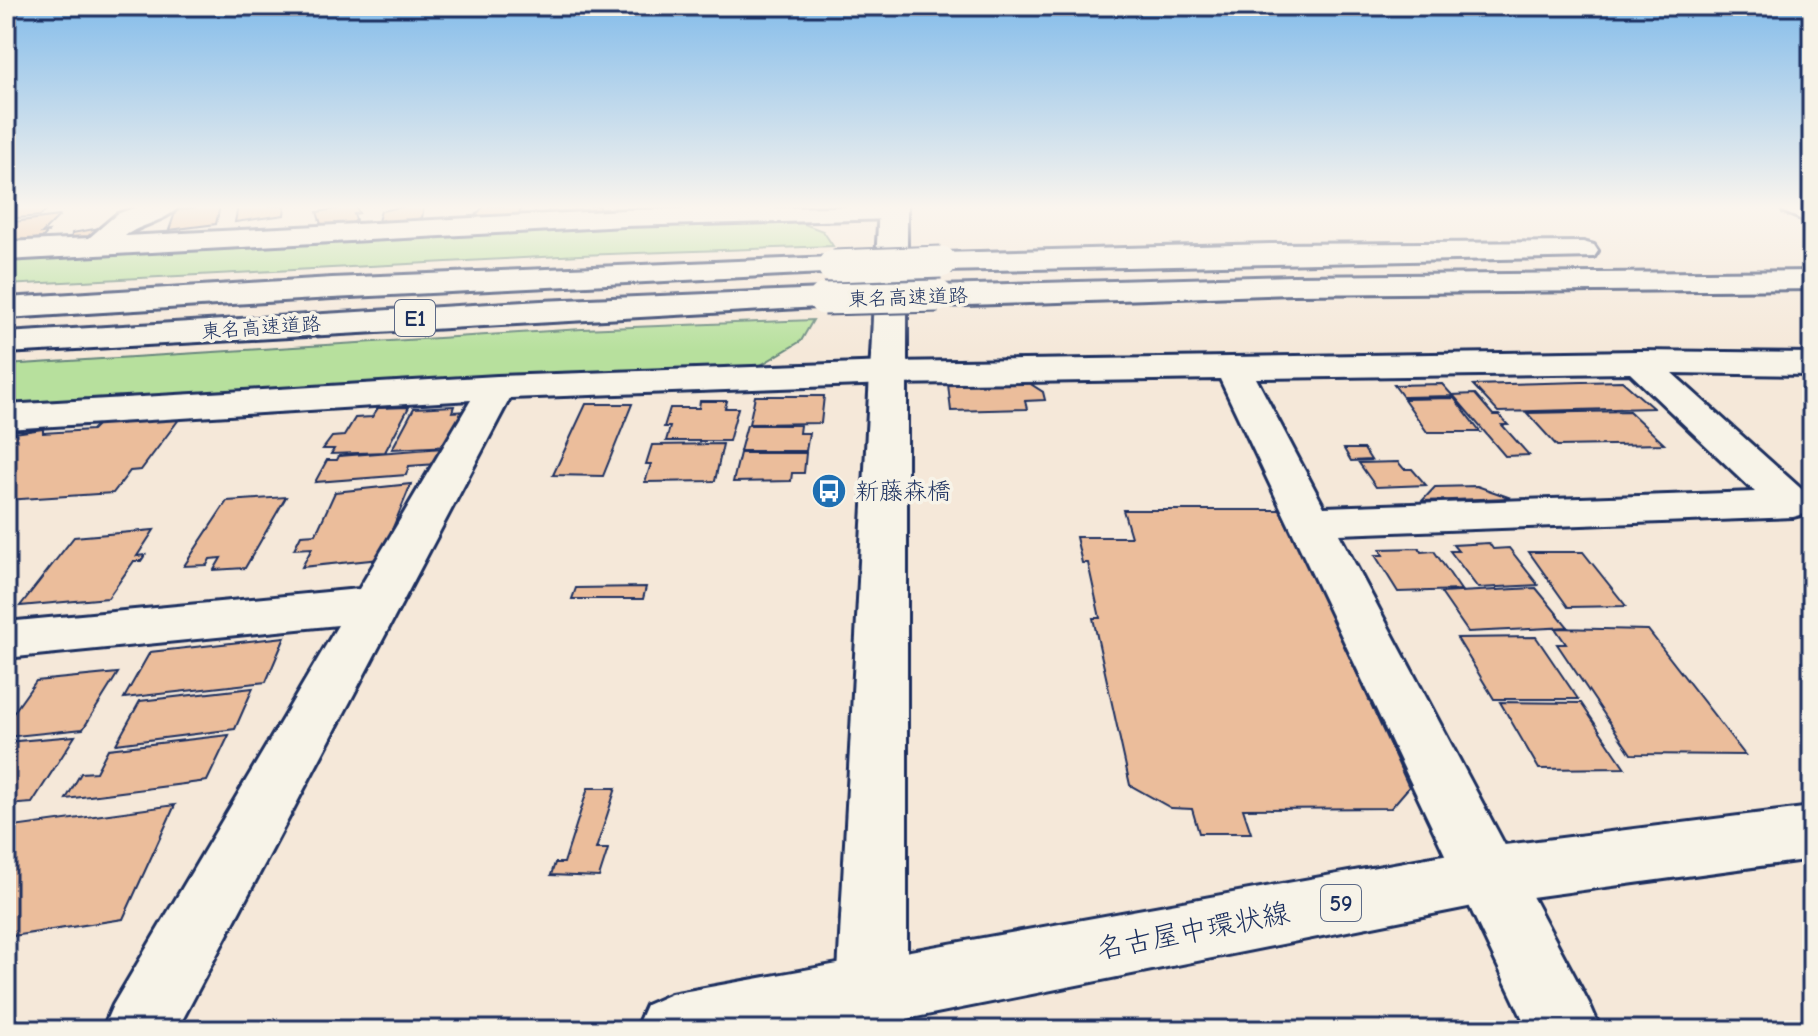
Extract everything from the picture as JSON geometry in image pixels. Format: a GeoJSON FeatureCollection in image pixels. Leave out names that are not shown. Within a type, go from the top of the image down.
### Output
{"type":"FeatureCollection","features":[{"type":"Feature","properties":{"kind":"main road"},"geometry":{"type":"LineString","coordinates":[[872,1010],[891,254]]}},
{"type":"Feature","properties":{"kind":"main road","name":"東名高速道路"},"geometry":{"type":"LineString","coordinates":[[6,308],[332,288],[833,266],[1221,254]]}},
{"type":"Feature","properties":{"kind":"main road","name":"東名高速道路"},"geometry":{"type":"LineString","coordinates":[[6,343],[541,311],[824,299],[1309,285],[1812,280]]}},
{"type":"Feature","properties":{"kind":"main road"},"geometry":{"type":"LineString","coordinates":[[6,417],[497,387],[889,373],[1639,362],[1812,364]]}},
{"type":"Feature","properties":{"kind":"main road"},"geometry":{"type":"LineString","coordinates":[[1309,521],[1793,504],[1639,362]]}},
{"type":"Feature","properties":{"kind":"main road"},"geometry":{"type":"LineString","coordinates":[[1232,367],[1565,1030]]}},
{"type":"Feature","properties":{"kind":"main road"},"geometry":{"type":"LineString","coordinates":[[138,1030],[497,387]]}},
{"type":"Feature","properties":{"kind":"main road"},"geometry":{"type":"LineString","coordinates":[[6,640],[374,604]]}},
{"type":"Feature","properties":{"kind":"main road","name":"名古屋中環状線"},"geometry":{"type":"LineString","coordinates":[[671,1030],[872,1010],[1488,875],[1812,833]]}},
{"type":"Feature","properties":{"kind":"green space"},"geometry":{"type":"Polygon","coordinates":[[[89,254],[598,254],[6,285],[6,259],[89,254]]]}},
{"type":"Feature","properties":{"kind":"green space"},"geometry":{"type":"Polygon","coordinates":[[[813,320],[801,341],[759,366],[6,406],[6,365],[582,329],[813,320]]]}},
{"type":"Feature","properties":{"kind":"building"},"geometry":{"type":"Polygon","coordinates":[[[992,380],[1004,384],[1029,383],[1043,392],[1045,400],[1025,401],[1027,409],[951,411],[948,384],[992,380]]]}},
{"type":"Feature","properties":{"kind":"building"},"geometry":{"type":"Polygon","coordinates":[[[1622,381],[1653,408],[1498,412],[1473,385],[1622,381]]]}},
{"type":"Feature","properties":{"kind":"building"},"geometry":{"type":"Polygon","coordinates":[[[1442,384],[1453,396],[1403,397],[1394,385],[1442,384]]]}},
{"type":"Feature","properties":{"kind":"building"},"geometry":{"type":"Polygon","coordinates":[[[1475,394],[1493,415],[1499,415],[1508,425],[1502,425],[1529,455],[1505,456],[1453,395],[1475,394]]]}},
{"type":"Feature","properties":{"kind":"building"},"geometry":{"type":"Polygon","coordinates":[[[755,396],[824,396],[821,423],[749,424],[755,396]]]}},
{"type":"Feature","properties":{"kind":"building"},"geometry":{"type":"Polygon","coordinates":[[[1454,398],[1480,432],[1427,432],[1404,399],[1454,398]]]}},
{"type":"Feature","properties":{"kind":"building"},"geometry":{"type":"Polygon","coordinates":[[[700,401],[727,401],[725,408],[738,408],[729,441],[666,441],[670,427],[664,427],[670,408],[699,408],[700,401]]]}},
{"type":"Feature","properties":{"kind":"building"},"geometry":{"type":"Polygon","coordinates":[[[586,404],[632,404],[603,476],[553,475],[586,404]]]}},
{"type":"Feature","properties":{"kind":"building"},"geometry":{"type":"Polygon","coordinates":[[[454,406],[452,412],[467,411],[450,446],[392,449],[414,408],[454,406]]]}},
{"type":"Feature","properties":{"kind":"building"},"geometry":{"type":"Polygon","coordinates":[[[409,407],[385,452],[331,454],[334,449],[323,449],[332,437],[344,436],[355,418],[372,417],[378,408],[409,407]]]}},
{"type":"Feature","properties":{"kind":"building"},"geometry":{"type":"Polygon","coordinates":[[[1629,411],[1664,444],[1557,446],[1527,413],[1629,411]]]}},
{"type":"Feature","properties":{"kind":"building"},"geometry":{"type":"Polygon","coordinates":[[[180,418],[141,470],[130,471],[113,493],[6,500],[7,434],[43,429],[43,433],[92,430],[98,424],[124,423],[127,419],[180,418]]]}},
{"type":"Feature","properties":{"kind":"building"},"geometry":{"type":"Polygon","coordinates":[[[747,425],[800,425],[799,433],[809,433],[806,451],[740,451],[747,425]]]}},
{"type":"Feature","properties":{"kind":"building"},"geometry":{"type":"Polygon","coordinates":[[[723,444],[715,481],[645,482],[651,464],[646,464],[652,445],[723,444]]]}},
{"type":"Feature","properties":{"kind":"building"},"geometry":{"type":"Polygon","coordinates":[[[443,448],[437,464],[409,466],[406,475],[315,482],[327,460],[337,460],[339,456],[443,448]]]}},
{"type":"Feature","properties":{"kind":"building"},"geometry":{"type":"Polygon","coordinates":[[[1344,449],[1364,449],[1371,460],[1351,461],[1344,449]]]}},
{"type":"Feature","properties":{"kind":"building"},"geometry":{"type":"Polygon","coordinates":[[[740,453],[806,453],[804,473],[792,473],[791,481],[733,482],[740,453]]]}},
{"type":"Feature","properties":{"kind":"building"},"geometry":{"type":"Polygon","coordinates":[[[1398,462],[1404,469],[1412,469],[1426,485],[1376,487],[1359,463],[1398,462]]]}},
{"type":"Feature","properties":{"kind":"building"},"geometry":{"type":"Polygon","coordinates":[[[411,484],[380,559],[302,567],[312,548],[294,549],[301,535],[316,534],[335,492],[411,484]]]}},
{"type":"Feature","properties":{"kind":"building"},"geometry":{"type":"Polygon","coordinates":[[[1477,486],[1511,498],[1422,501],[1435,487],[1477,486]]]}},
{"type":"Feature","properties":{"kind":"building"},"geometry":{"type":"Polygon","coordinates":[[[286,497],[245,568],[214,570],[221,558],[210,559],[207,565],[184,566],[227,501],[286,497]]]}},
{"type":"Feature","properties":{"kind":"building"},"geometry":{"type":"Polygon","coordinates":[[[1123,510],[1282,510],[1409,787],[1391,808],[1243,809],[1251,833],[1199,833],[1192,809],[1171,808],[1130,785],[1093,618],[1100,618],[1088,563],[1082,563],[1076,537],[1131,537],[1123,510]]]}},
{"type":"Feature","properties":{"kind":"building"},"geometry":{"type":"Polygon","coordinates":[[[154,530],[137,556],[145,555],[141,561],[134,561],[108,598],[20,606],[74,537],[154,530]]]}},
{"type":"Feature","properties":{"kind":"building"},"geometry":{"type":"Polygon","coordinates":[[[1489,543],[1493,549],[1509,548],[1538,585],[1478,588],[1450,551],[1458,551],[1453,545],[1489,543]]]}},
{"type":"Feature","properties":{"kind":"building"},"geometry":{"type":"Polygon","coordinates":[[[1419,548],[1421,552],[1434,551],[1461,590],[1398,592],[1375,555],[1383,555],[1380,549],[1419,548]]]}},
{"type":"Feature","properties":{"kind":"building"},"geometry":{"type":"Polygon","coordinates":[[[1529,552],[1583,552],[1626,606],[1568,607],[1529,552]]]}},
{"type":"Feature","properties":{"kind":"building"},"geometry":{"type":"Polygon","coordinates":[[[646,587],[643,599],[572,599],[576,588],[646,587]]]}},
{"type":"Feature","properties":{"kind":"building"},"geometry":{"type":"Polygon","coordinates":[[[1536,588],[1568,627],[1468,632],[1441,593],[1536,588]]]}},
{"type":"Feature","properties":{"kind":"building"},"geometry":{"type":"Polygon","coordinates":[[[1555,628],[1648,630],[1745,755],[1631,754],[1557,644],[1566,644],[1555,628]]]}},
{"type":"Feature","properties":{"kind":"building"},"geometry":{"type":"Polygon","coordinates":[[[285,637],[266,682],[124,698],[150,652],[285,637]]]}},
{"type":"Feature","properties":{"kind":"building"},"geometry":{"type":"Polygon","coordinates":[[[1536,637],[1578,699],[1494,699],[1457,638],[1536,637]]]}},
{"type":"Feature","properties":{"kind":"building"},"geometry":{"type":"Polygon","coordinates":[[[118,673],[83,729],[6,737],[6,723],[36,681],[118,673]]]}},
{"type":"Feature","properties":{"kind":"building"},"geometry":{"type":"Polygon","coordinates":[[[253,688],[235,729],[116,744],[140,701],[253,688]]]}},
{"type":"Feature","properties":{"kind":"building"},"geometry":{"type":"Polygon","coordinates":[[[1500,702],[1581,703],[1625,768],[1539,769],[1500,702]]]}},
{"type":"Feature","properties":{"kind":"building"},"geometry":{"type":"Polygon","coordinates":[[[229,735],[207,781],[66,799],[81,773],[96,772],[108,749],[229,735]]]}},
{"type":"Feature","properties":{"kind":"building"},"geometry":{"type":"Polygon","coordinates":[[[75,736],[32,803],[6,805],[6,742],[75,736]]]}},
{"type":"Feature","properties":{"kind":"building"},"geometry":{"type":"Polygon","coordinates":[[[588,788],[616,788],[596,849],[608,849],[599,877],[551,875],[555,863],[564,863],[588,788]]]}},
{"type":"Feature","properties":{"kind":"building"},"geometry":{"type":"Polygon","coordinates":[[[175,805],[123,919],[6,937],[6,828],[175,805]]]}},
{"type":"Feature","properties":{"kind":"place","name":"新藤森橋"},"geometry":{"type":"Point","coordinates":[829,491]}}]}
